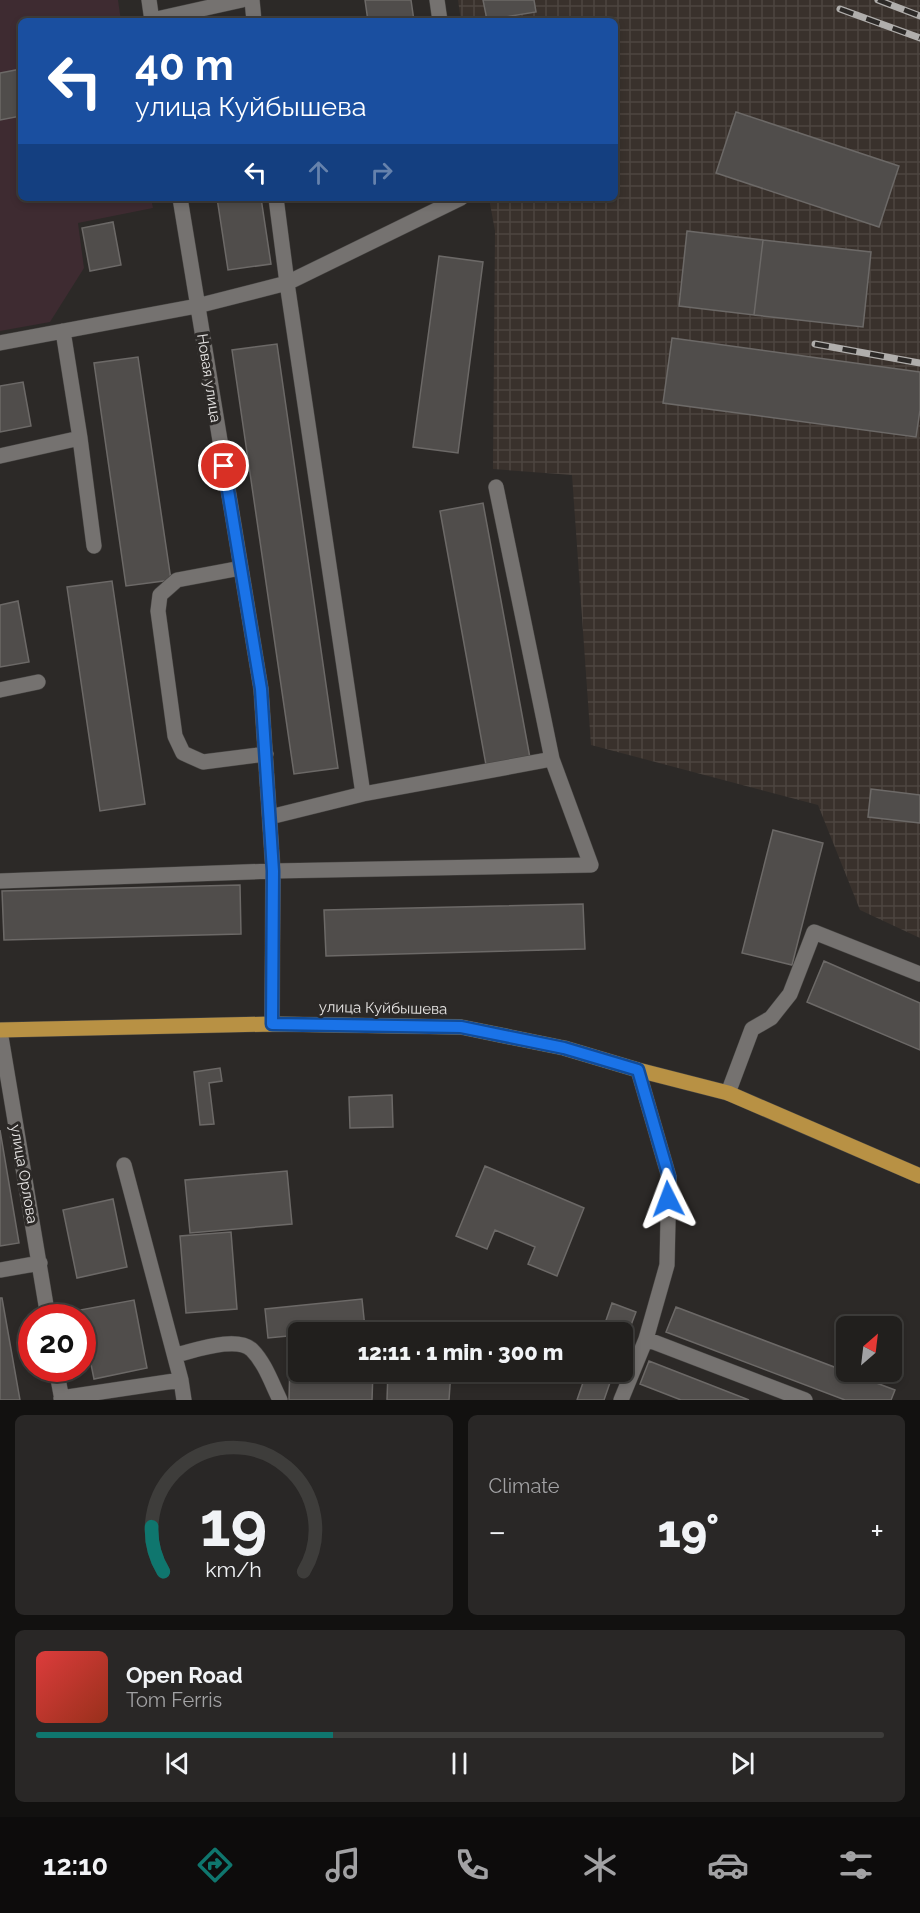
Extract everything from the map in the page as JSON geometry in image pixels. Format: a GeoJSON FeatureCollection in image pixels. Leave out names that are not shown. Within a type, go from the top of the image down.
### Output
{"type":"FeatureCollection","features":[{"type":"Feature","properties":{"kind":"main road","name":"улица Куйбышева"},"geometry":{"type":"LineString","coordinates":[[0,1030],[272,1024],[461,1027],[564,1048],[728,1093],[920,1176]]}},
{"type":"Feature","properties":{"kind":"street"},"geometry":{"type":"LineString","coordinates":[[148,0],[152,18]]}},
{"type":"Feature","properties":{"kind":"street"},"geometry":{"type":"LineString","coordinates":[[161,18],[242,0]]}},
{"type":"Feature","properties":{"kind":"street"},"geometry":{"type":"LineString","coordinates":[[252,0],[254,18]]}},
{"type":"Feature","properties":{"kind":"street"},"geometry":{"type":"LineString","coordinates":[[437,0],[440,18]]}},
{"type":"Feature","properties":{"kind":"street","name":"Новая улица"},"geometry":{"type":"LineString","coordinates":[[180,201],[261,689],[273,871],[272,1024]]}},
{"type":"Feature","properties":{"kind":"street"},"geometry":{"type":"LineString","coordinates":[[276,201],[286,283],[363,794]]}},
{"type":"Feature","properties":{"kind":"street"},"geometry":{"type":"LineString","coordinates":[[0,342],[197,306],[286,283],[456,201]]}},
{"type":"Feature","properties":{"kind":"street"},"geometry":{"type":"LineString","coordinates":[[63,331],[94,546]]}},
{"type":"Feature","properties":{"kind":"street"},"geometry":{"type":"LineString","coordinates":[[0,456],[80,438]]}},
{"type":"Feature","properties":{"kind":"street"},"geometry":{"type":"LineString","coordinates":[[0,881],[273,871],[591,865],[552,759],[496,487]]}},
{"type":"Feature","properties":{"kind":"street"},"geometry":{"type":"LineString","coordinates":[[241,568],[177,580],[160,595],[158,611],[175,736],[183,753],[203,762],[266,754]]}},
{"type":"Feature","properties":{"kind":"street"},"geometry":{"type":"LineString","coordinates":[[0,690],[38,682]]}},
{"type":"Feature","properties":{"kind":"street"},"geometry":{"type":"LineString","coordinates":[[270,817],[363,794],[552,759]]}},
{"type":"Feature","properties":{"kind":"street"},"geometry":{"type":"LineString","coordinates":[[728,1093],[752,1029],[771,1018],[790,994],[814,932],[920,974]]}},
{"type":"Feature","properties":{"kind":"street","name":"улица Орлова"},"geometry":{"type":"LineString","coordinates":[[0,1030],[46,1304]]}},
{"type":"Feature","properties":{"kind":"street"},"geometry":{"type":"LineString","coordinates":[[621,1400],[646,1339],[667,1265],[669,1177],[638,1070]]}},
{"type":"Feature","properties":{"kind":"street"},"geometry":{"type":"LineString","coordinates":[[124,1165],[175,1355],[184,1400]]}},
{"type":"Feature","properties":{"kind":"street"},"geometry":{"type":"LineString","coordinates":[[0,1270],[40,1263]]}},
{"type":"Feature","properties":{"kind":"street"},"geometry":{"type":"LineString","coordinates":[[646,1339],[805,1400]]}},
{"type":"Feature","properties":{"kind":"street"},"geometry":{"type":"LineString","coordinates":[[175,1355],[233,1342],[251,1349],[266,1371],[280,1400]]}},
{"type":"Feature","properties":{"kind":"street"},"geometry":{"type":"LineString","coordinates":[[58,1382],[61,1399],[181,1380]]}},
{"type":"Feature","properties":{"kind":"shaded area"},"geometry":{"type":"Polygon","coordinates":[[[0,0],[118,0],[121,18],[18,18],[18,201],[152,201],[153,208],[78,223],[84,268],[50,322],[0,331],[0,0]]]}},
{"type":"Feature","properties":{"kind":"shaded area"},"geometry":{"type":"Polygon","coordinates":[[[458,0],[920,0],[920,938],[860,910],[818,805],[591,745],[572,475],[493,469],[495,231],[490,201],[618,201],[618,18],[461,18],[458,0]]]}},
{"type":"Feature","properties":{"kind":"building"},"geometry":{"type":"Polygon","coordinates":[[[365,0],[411,0],[414,18],[368,18],[365,0]]]}},
{"type":"Feature","properties":{"kind":"building"},"geometry":{"type":"Polygon","coordinates":[[[483,0],[534,0],[536,12],[487,18],[483,0]]]}},
{"type":"Feature","properties":{"kind":"building"},"geometry":{"type":"Polygon","coordinates":[[[18,70],[18,117],[0,120],[0,73],[18,70]]]}},
{"type":"Feature","properties":{"kind":"building"},"geometry":{"type":"Polygon","coordinates":[[[736,112],[899,166],[879,227],[716,173],[736,112]]]}},
{"type":"Feature","properties":{"kind":"building"},"geometry":{"type":"Polygon","coordinates":[[[217,201],[261,201],[271,264],[228,270],[217,201]]]}},
{"type":"Feature","properties":{"kind":"building"},"geometry":{"type":"Polygon","coordinates":[[[113,222],[121,265],[90,271],[82,228],[113,222]]]}},
{"type":"Feature","properties":{"kind":"building"},"geometry":{"type":"Polygon","coordinates":[[[687,231],[763,240],[754,315],[679,306],[687,231]]]}},
{"type":"Feature","properties":{"kind":"building"},"geometry":{"type":"Polygon","coordinates":[[[763,240],[871,252],[863,327],[754,315],[763,240]]]}},
{"type":"Feature","properties":{"kind":"building"},"geometry":{"type":"Polygon","coordinates":[[[439,256],[483,262],[458,453],[413,447],[439,256]]]}},
{"type":"Feature","properties":{"kind":"building"},"geometry":{"type":"Polygon","coordinates":[[[672,338],[920,372],[920,410],[916,437],[663,403],[672,338]]]}},
{"type":"Feature","properties":{"kind":"building"},"geometry":{"type":"Polygon","coordinates":[[[277,344],[338,768],[294,774],[232,350],[277,344]]]}},
{"type":"Feature","properties":{"kind":"building"},"geometry":{"type":"Polygon","coordinates":[[[138,357],[171,580],[126,586],[94,363],[138,357]]]}},
{"type":"Feature","properties":{"kind":"building"},"geometry":{"type":"Polygon","coordinates":[[[23,382],[31,426],[0,432],[0,386],[23,382]]]}},
{"type":"Feature","properties":{"kind":"building"},"geometry":{"type":"Polygon","coordinates":[[[483,503],[530,758],[486,765],[440,511],[483,503]]]}},
{"type":"Feature","properties":{"kind":"building"},"geometry":{"type":"Polygon","coordinates":[[[112,581],[145,804],[100,811],[67,587],[112,581]]]}},
{"type":"Feature","properties":{"kind":"building"},"geometry":{"type":"Polygon","coordinates":[[[18,601],[29,662],[0,667],[0,605],[18,601]]]}},
{"type":"Feature","properties":{"kind":"building"},"geometry":{"type":"Polygon","coordinates":[[[871,789],[920,795],[920,823],[868,817],[871,789]]]}},
{"type":"Feature","properties":{"kind":"building"},"geometry":{"type":"Polygon","coordinates":[[[773,830],[823,843],[792,965],[742,953],[773,830]]]}},
{"type":"Feature","properties":{"kind":"building"},"geometry":{"type":"Polygon","coordinates":[[[240,885],[241,934],[4,940],[2,891],[240,885]]]}},
{"type":"Feature","properties":{"kind":"building"},"geometry":{"type":"Polygon","coordinates":[[[583,904],[585,949],[326,956],[324,910],[583,904]]]}},
{"type":"Feature","properties":{"kind":"building"},"geometry":{"type":"Polygon","coordinates":[[[824,961],[920,1003],[920,1050],[807,1002],[824,961]]]}},
{"type":"Feature","properties":{"kind":"building"},"geometry":{"type":"Polygon","coordinates":[[[220,1068],[222,1081],[209,1083],[214,1124],[200,1125],[194,1072],[220,1068]]]}},
{"type":"Feature","properties":{"kind":"building"},"geometry":{"type":"Polygon","coordinates":[[[392,1095],[393,1127],[350,1128],[349,1097],[392,1095]]]}},
{"type":"Feature","properties":{"kind":"building"},"geometry":{"type":"Polygon","coordinates":[[[0,1130],[19,1243],[0,1246],[0,1130]]]}},
{"type":"Feature","properties":{"kind":"building"},"geometry":{"type":"Polygon","coordinates":[[[485,1166],[584,1208],[557,1276],[528,1264],[535,1247],[495,1230],[487,1249],[456,1236],[485,1166]]]}},
{"type":"Feature","properties":{"kind":"building"},"geometry":{"type":"Polygon","coordinates":[[[287,1171],[292,1224],[190,1233],[185,1180],[287,1171]]]}},
{"type":"Feature","properties":{"kind":"building"},"geometry":{"type":"Polygon","coordinates":[[[113,1199],[127,1267],[77,1278],[63,1210],[113,1199]]]}},
{"type":"Feature","properties":{"kind":"building"},"geometry":{"type":"Polygon","coordinates":[[[231,1232],[237,1309],[186,1313],[180,1236],[231,1232]]]}},
{"type":"Feature","properties":{"kind":"building"},"geometry":{"type":"Polygon","coordinates":[[[0,1298],[2,1298],[20,1400],[0,1400],[0,1298]]]}},
{"type":"Feature","properties":{"kind":"building"},"geometry":{"type":"Polygon","coordinates":[[[362,1299],[364,1322],[288,1322],[288,1336],[268,1338],[265,1309],[362,1299]]]}},
{"type":"Feature","properties":{"kind":"building"},"geometry":{"type":"Polygon","coordinates":[[[134,1300],[147,1368],[96,1379],[96,1307],[134,1300]]]}},
{"type":"Feature","properties":{"kind":"building"},"geometry":{"type":"Polygon","coordinates":[[[612,1303],[636,1312],[632,1322],[605,1322],[612,1303]]]}},
{"type":"Feature","properties":{"kind":"building"},"geometry":{"type":"Polygon","coordinates":[[[676,1307],[836,1368],[836,1382],[874,1382],[895,1390],[891,1400],[845,1400],[666,1332],[676,1307]]]}},
{"type":"Feature","properties":{"kind":"building"},"geometry":{"type":"Polygon","coordinates":[[[649,1361],[749,1400],[681,1400],[640,1384],[649,1361]]]}},
{"type":"Feature","properties":{"kind":"building"},"geometry":{"type":"Polygon","coordinates":[[[289,1382],[373,1382],[372,1400],[289,1400],[289,1382]]]}},
{"type":"Feature","properties":{"kind":"building"},"geometry":{"type":"Polygon","coordinates":[[[388,1382],[450,1382],[449,1400],[387,1400],[388,1382]]]}},
{"type":"Feature","properties":{"kind":"building"},"geometry":{"type":"Polygon","coordinates":[[[583,1382],[610,1382],[604,1400],[577,1400],[583,1382]]]}},
{"type":"Feature","properties":{"kind":"railway"},"geometry":{"type":"LineString","coordinates":[[878,0],[920,16]]}},
{"type":"Feature","properties":{"kind":"railway"},"geometry":{"type":"LineString","coordinates":[[840,9],[920,38]]}},
{"type":"Feature","properties":{"kind":"railway"},"geometry":{"type":"LineString","coordinates":[[815,344],[920,363]]}},
{"type":"Feature","properties":{"kind":"route"},"geometry":{"type":"LineString","coordinates":[[224,466],[261,689],[273,871],[272,1024],[461,1027],[564,1048],[638,1070],[669,1177],[668,1199]]}}]}
